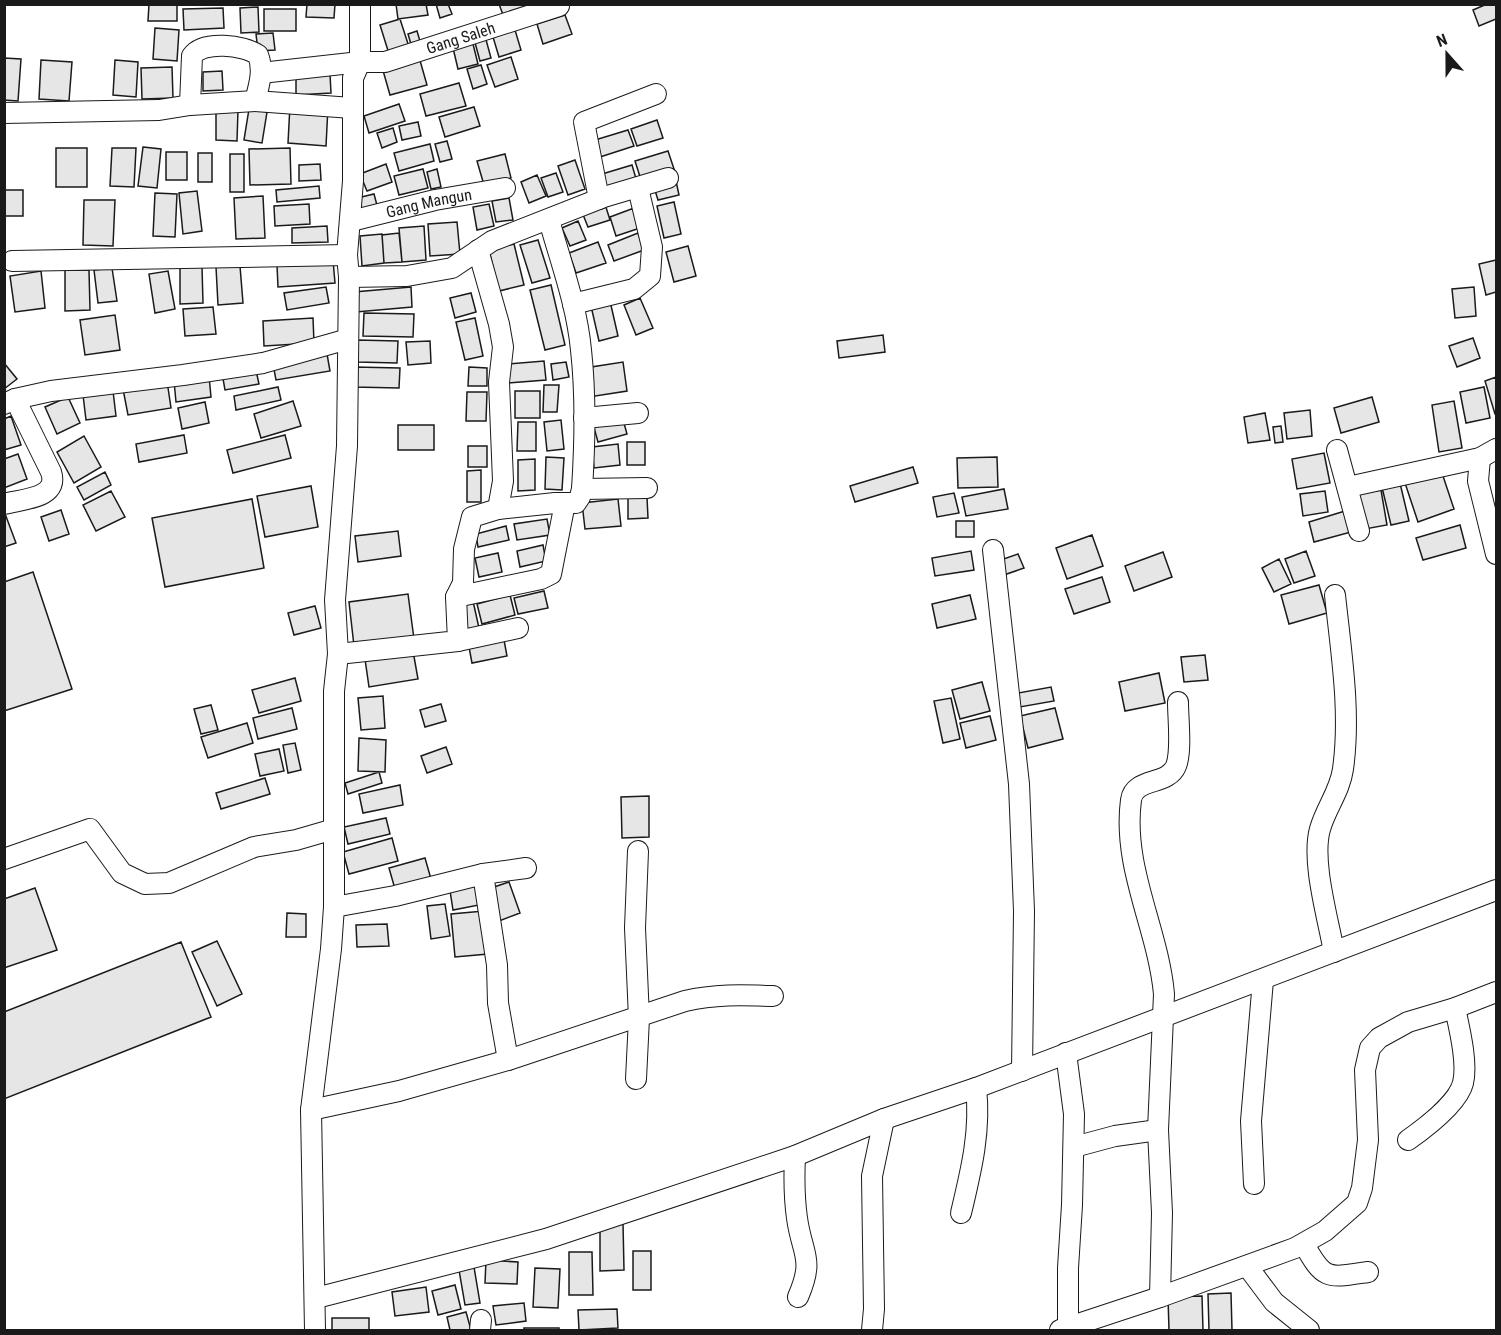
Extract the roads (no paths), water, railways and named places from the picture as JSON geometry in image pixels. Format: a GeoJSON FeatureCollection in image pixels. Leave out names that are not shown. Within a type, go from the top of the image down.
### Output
{"type":"FeatureCollection","features":[{"type":"Feature","properties":{"kind":"street"},"geometry":{"type":"LineString","coordinates":[[315,1330],[311,1110],[334,907],[334,691],[338,654],[335,600],[347,447],[349,276],[347,255],[354,158],[352,78],[360,62],[360,4]]}},
{"type":"Feature","properties":{"kind":"street","name":"Gang Saleh"},"geometry":{"type":"LineString","coordinates":[[261,73],[360,62],[386,63],[559,6]]}},
{"type":"Feature","properties":{"kind":"street"},"geometry":{"type":"LineString","coordinates":[[190,105],[192,56],[199,49],[215,46],[236,46],[258,55],[261,73],[255,100]]}},
{"type":"Feature","properties":{"kind":"street"},"geometry":{"type":"LineString","coordinates":[[599,199],[584,122],[656,94]]}},
{"type":"Feature","properties":{"kind":"street"},"geometry":{"type":"LineString","coordinates":[[4,113],[159,111],[190,105],[255,100],[352,108]]}},
{"type":"Feature","properties":{"kind":"street"},"geometry":{"type":"LineString","coordinates":[[349,276],[407,276],[452,268],[492,241],[599,199],[668,178]]}},
{"type":"Feature","properties":{"kind":"street","name":"Gang Mangun"},"geometry":{"type":"LineString","coordinates":[[351,221],[435,200],[506,188]]}},
{"type":"Feature","properties":{"kind":"street"},"geometry":{"type":"LineString","coordinates":[[573,304],[634,289],[650,276],[652,247],[639,188]]}},
{"type":"Feature","properties":{"kind":"street"},"geometry":{"type":"LineString","coordinates":[[458,641],[456,597],[463,583],[464,549],[472,517],[498,509],[576,503],[582,489],[584,418],[581,350],[573,304],[549,220]]}},
{"type":"Feature","properties":{"kind":"street"},"geometry":{"type":"LineString","coordinates":[[478,250],[499,324],[503,347],[498,382],[503,481],[498,509]]}},
{"type":"Feature","properties":{"kind":"street"},"geometry":{"type":"LineString","coordinates":[[12,261],[347,255]]}},
{"type":"Feature","properties":{"kind":"street"},"geometry":{"type":"LineString","coordinates":[[4,504],[41,495],[49,490],[53,480],[51,472],[10,401],[78,387],[263,363],[348,339]]}},
{"type":"Feature","properties":{"kind":"street"},"geometry":{"type":"LineString","coordinates":[[584,418],[638,413]]}},
{"type":"Feature","properties":{"kind":"street"},"geometry":{"type":"LineString","coordinates":[[1337,450],[1359,531]]}},
{"type":"Feature","properties":{"kind":"street"},"geometry":{"type":"LineString","coordinates":[[1348,487],[1488,453]]}},
{"type":"Feature","properties":{"kind":"street"},"geometry":{"type":"LineString","coordinates":[[1488,453],[1478,481],[1497,554]]}},
{"type":"Feature","properties":{"kind":"street"},"geometry":{"type":"LineString","coordinates":[[582,489],[647,488]]}},
{"type":"Feature","properties":{"kind":"street"},"geometry":{"type":"LineString","coordinates":[[456,597],[542,579],[551,574],[565,503]]}},
{"type":"Feature","properties":{"kind":"street"},"geometry":{"type":"LineString","coordinates":[[993,550],[1019,784],[1024,911],[1022,1071]]}},
{"type":"Feature","properties":{"kind":"street"},"geometry":{"type":"LineString","coordinates":[[1334,952],[1319,875],[1317,848],[1320,830],[1336,796],[1343,770],[1346,728],[1335,595]]}},
{"type":"Feature","properties":{"kind":"street"},"geometry":{"type":"LineString","coordinates":[[338,654],[458,641],[518,628]]}},
{"type":"Feature","properties":{"kind":"street"},"geometry":{"type":"LineString","coordinates":[[1160,1297],[1162,1214],[1158,1130],[1163,1016],[1162,972],[1131,855],[1131,798],[1135,790],[1172,773],[1177,765],[1178,702]]}},
{"type":"Feature","properties":{"kind":"street"},"geometry":{"type":"LineString","coordinates":[[4,860],[90,829],[122,873],[145,884],[169,883],[254,847],[296,840],[334,829]]}},
{"type":"Feature","properties":{"kind":"street"},"geometry":{"type":"LineString","coordinates":[[636,1079],[639,1018],[635,928],[638,851]]}},
{"type":"Feature","properties":{"kind":"street"},"geometry":{"type":"LineString","coordinates":[[334,907],[395,896],[483,874],[526,868]]}},
{"type":"Feature","properties":{"kind":"street"},"geometry":{"type":"LineString","coordinates":[[483,874],[497,965],[498,1003],[508,1060]]}},
{"type":"Feature","properties":{"kind":"street"},"geometry":{"type":"LineString","coordinates":[[316,1299],[546,1239],[795,1156],[884,1119],[1022,1071],[1497,890]]}},
{"type":"Feature","properties":{"kind":"street"},"geometry":{"type":"LineString","coordinates":[[1254,1184],[1251,1121],[1263,980]]}},
{"type":"Feature","properties":{"kind":"street"},"geometry":{"type":"LineString","coordinates":[[1066,1053],[1072,1091],[1074,1147],[1064,1329],[1248,1266],[1304,1244],[1325,1231],[1357,1203],[1362,1188],[1368,1140],[1365,1070],[1370,1048],[1378,1038],[1407,1022],[1455,1008],[1497,992]]}},
{"type":"Feature","properties":{"kind":"street"},"geometry":{"type":"LineString","coordinates":[[311,1110],[399,1091],[508,1060],[685,1001],[729,994],[773,996]]}},
{"type":"Feature","properties":{"kind":"street"},"geometry":{"type":"LineString","coordinates":[[1408,1140],[1448,1106],[1463,1083],[1463,1053],[1455,1008]]}},
{"type":"Feature","properties":{"kind":"street"},"geometry":{"type":"LineString","coordinates":[[961,1213],[974,1156],[979,1114],[976,1088]]}},
{"type":"Feature","properties":{"kind":"street"},"geometry":{"type":"LineString","coordinates":[[872,1330],[874,1309],[872,1176],[884,1119]]}},
{"type":"Feature","properties":{"kind":"street"},"geometry":{"type":"LineString","coordinates":[[1074,1147],[1115,1136],[1158,1130]]}},
{"type":"Feature","properties":{"kind":"street"},"geometry":{"type":"LineString","coordinates":[[795,1156],[794,1196],[798,1226],[808,1264],[806,1278],[798,1297]]}},
{"type":"Feature","properties":{"kind":"street"},"geometry":{"type":"LineString","coordinates":[[1304,1244],[1324,1273],[1341,1276],[1368,1272]]}},
{"type":"Feature","properties":{"kind":"street"},"geometry":{"type":"LineString","coordinates":[[1248,1266],[1274,1302],[1309,1330]]}}]}
